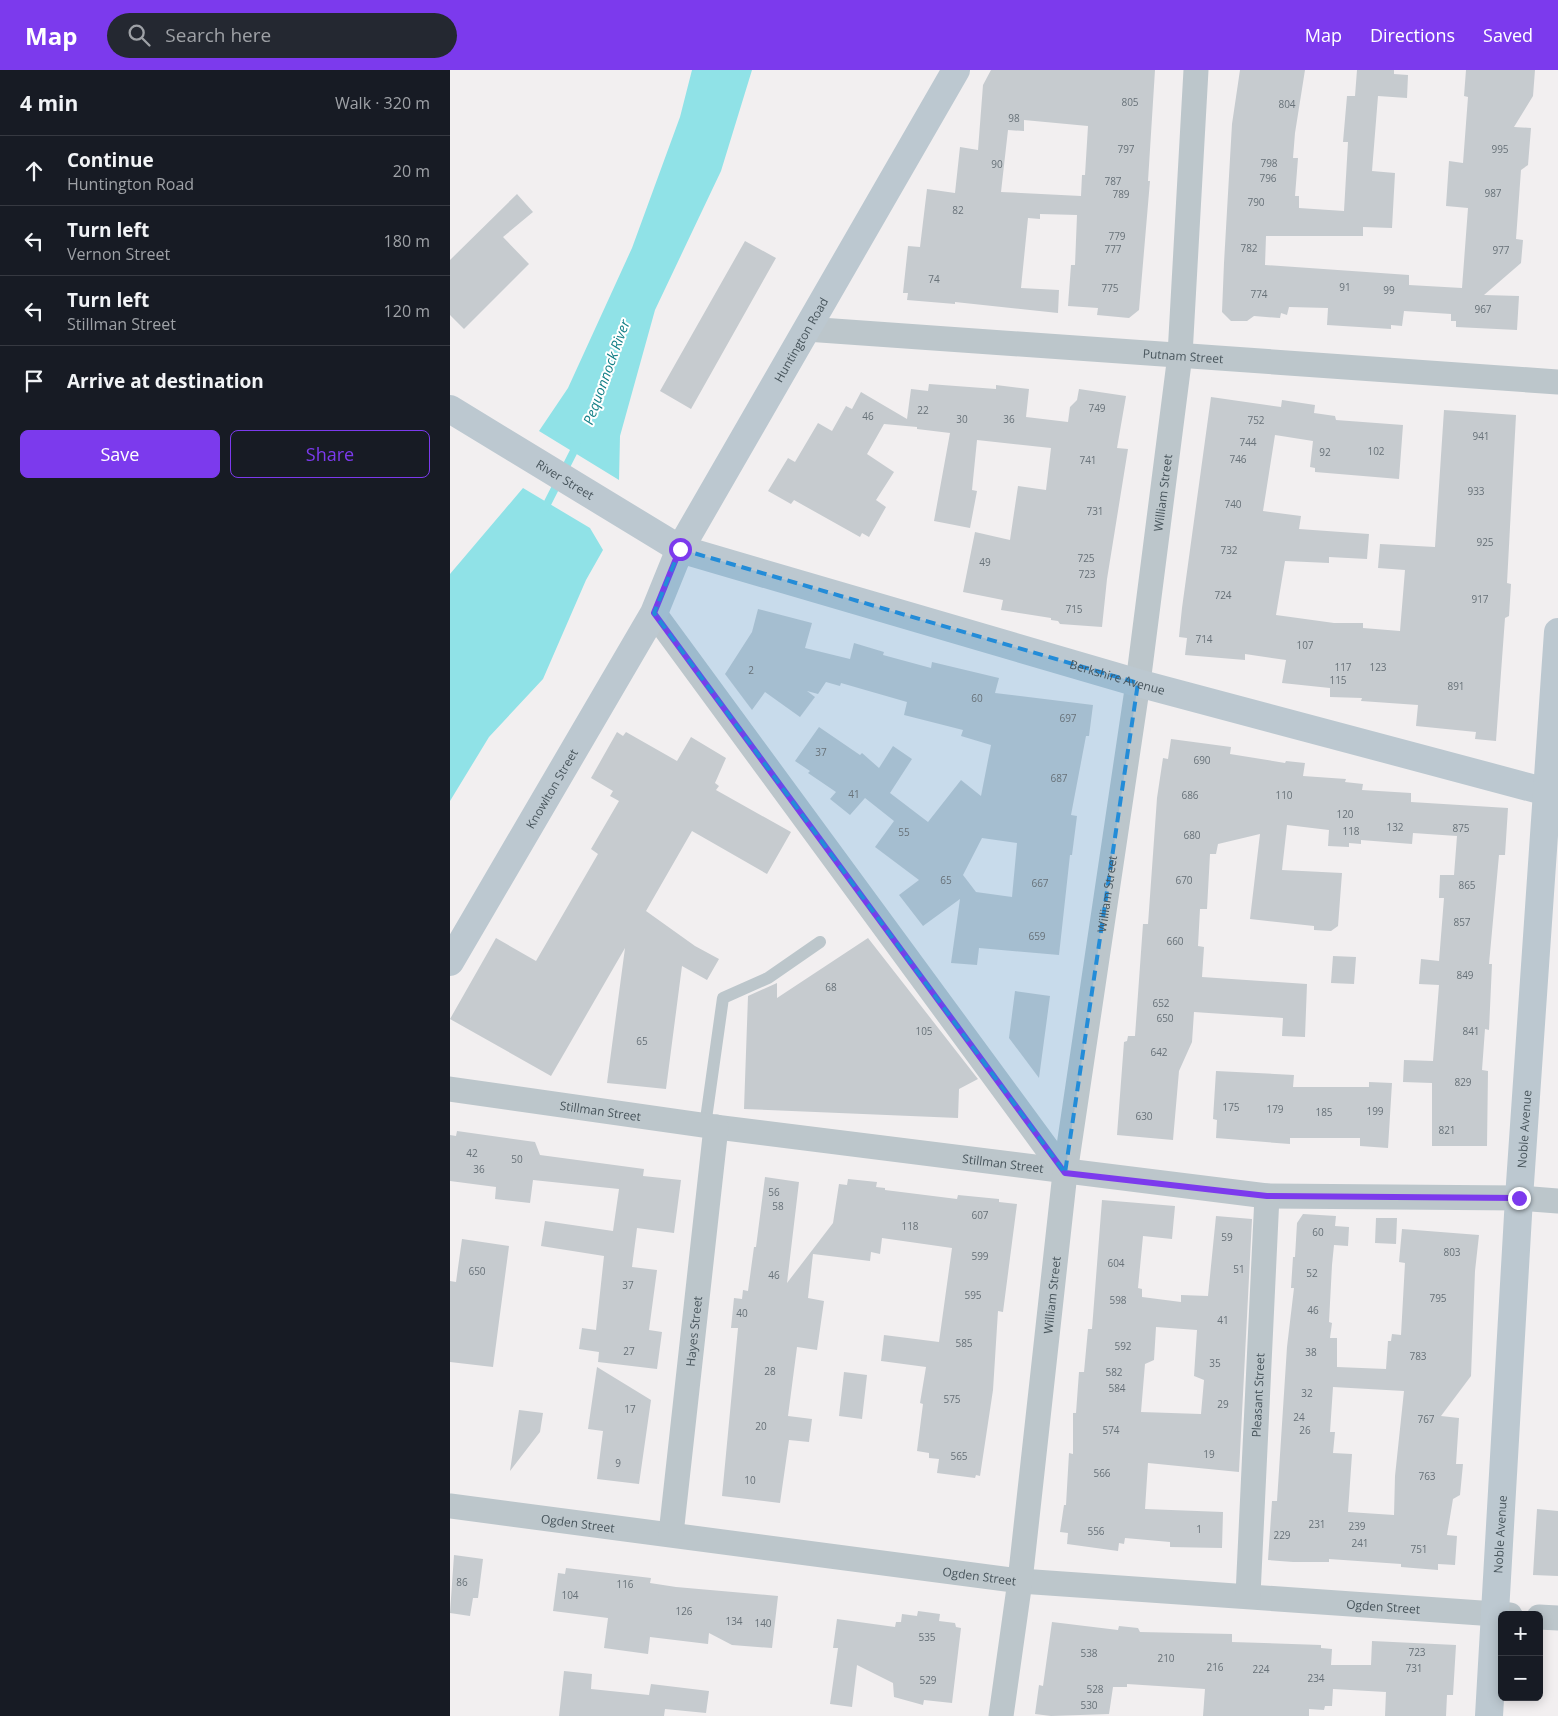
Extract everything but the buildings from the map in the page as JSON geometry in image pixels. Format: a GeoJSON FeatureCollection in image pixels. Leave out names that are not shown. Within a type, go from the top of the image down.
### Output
{"type":"FeatureCollection","features":[{"type":"Feature","properties":{"kind":"main road","name":"Huntington Road"},"geometry":{"type":"LineString","coordinates":[[654,613],[680,549],[956,70]]}},
{"type":"Feature","properties":{"kind":"main road","name":"River Street"},"geometry":{"type":"LineString","coordinates":[[450,409],[680,549]]}},
{"type":"Feature","properties":{"kind":"main road","name":"Berkshire Avenue"},"geometry":{"type":"LineString","coordinates":[[680,549],[1138,682],[1553,792]]}},
{"type":"Feature","properties":{"kind":"main road","name":"Knowlton Street"},"geometry":{"type":"LineString","coordinates":[[450,962],[654,613]]}},
{"type":"Feature","properties":{"kind":"main road","name":"Noble Avenue"},"geometry":{"type":"LineString","coordinates":[[1502,1611],[1519,1198],[1553,792],[1558,632]]}},
{"type":"Feature","properties":{"kind":"main road","name":"Noble Avenue"},"geometry":{"type":"LineString","coordinates":[[1489,1716],[1498,1645]]}},
{"type":"Feature","properties":{"kind":"street","name":"William Street"},"geometry":{"type":"LineString","coordinates":[[1000,1716],[1020,1581],[1065,1173],[1138,682],[1180,355],[1196,70]]}},
{"type":"Feature","properties":{"kind":"street","name":"Putnam Street"},"geometry":{"type":"LineString","coordinates":[[806,329],[1558,382]]}},
{"type":"Feature","properties":{"kind":"street"},"geometry":{"type":"LineString","coordinates":[[654,613],[1065,1173]]}},
{"type":"Feature","properties":{"kind":"street","name":"Stillman Street"},"geometry":{"type":"LineString","coordinates":[[450,1089],[710,1127],[1065,1173],[1267,1196],[1519,1198],[1558,1201]]}},
{"type":"Feature","properties":{"kind":"street","name":"Hayes Street"},"geometry":{"type":"LineString","coordinates":[[671,1534],[710,1127]]}},
{"type":"Feature","properties":{"kind":"street","name":"Pleasant Street"},"geometry":{"type":"LineString","coordinates":[[1248,1595],[1267,1196]]}},
{"type":"Feature","properties":{"kind":"street","name":"Ogden Street"},"geometry":{"type":"LineString","coordinates":[[450,1506],[1020,1581],[1248,1595],[1498,1614]]}},
{"type":"Feature","properties":{"kind":"street"},"geometry":{"type":"LineString","coordinates":[[1543,1617],[1558,1618]]}},
{"type":"Feature","properties":{"kind":"lane"},"geometry":{"type":"LineString","coordinates":[[710,1127],[723,998],[768,978],[820,942]]}},
{"type":"Feature","properties":{"kind":"highlighted area"},"geometry":{"type":"Polygon","coordinates":[[[680,549],[1138,683],[1065,1173],[654,613],[680,549]]]}},
{"type":"Feature","properties":{"kind":"water"},"geometry":{"type":"Polygon","coordinates":[[[692,70],[752,70],[721,171],[655,310],[620,436],[619,480],[539,431],[568,388],[632,248],[680,117],[692,70]]]}},
{"type":"Feature","properties":{"kind":"water"},"geometry":{"type":"Polygon","coordinates":[[[523,488],[590,528],[603,550],[586,580],[543,679],[489,737],[450,801],[450,574],[523,488]]]}},
{"type":"Feature","properties":{"kind":"waterway","name":"Pequonnock River"},"geometry":{"type":"LineString","coordinates":[[544,510],[577,445]]}},
{"type":"Feature","properties":{"kind":"route"},"geometry":{"type":"LineString","coordinates":[[680,549],[654,613],[1065,1173],[1267,1196],[1519,1198]]}}]}
